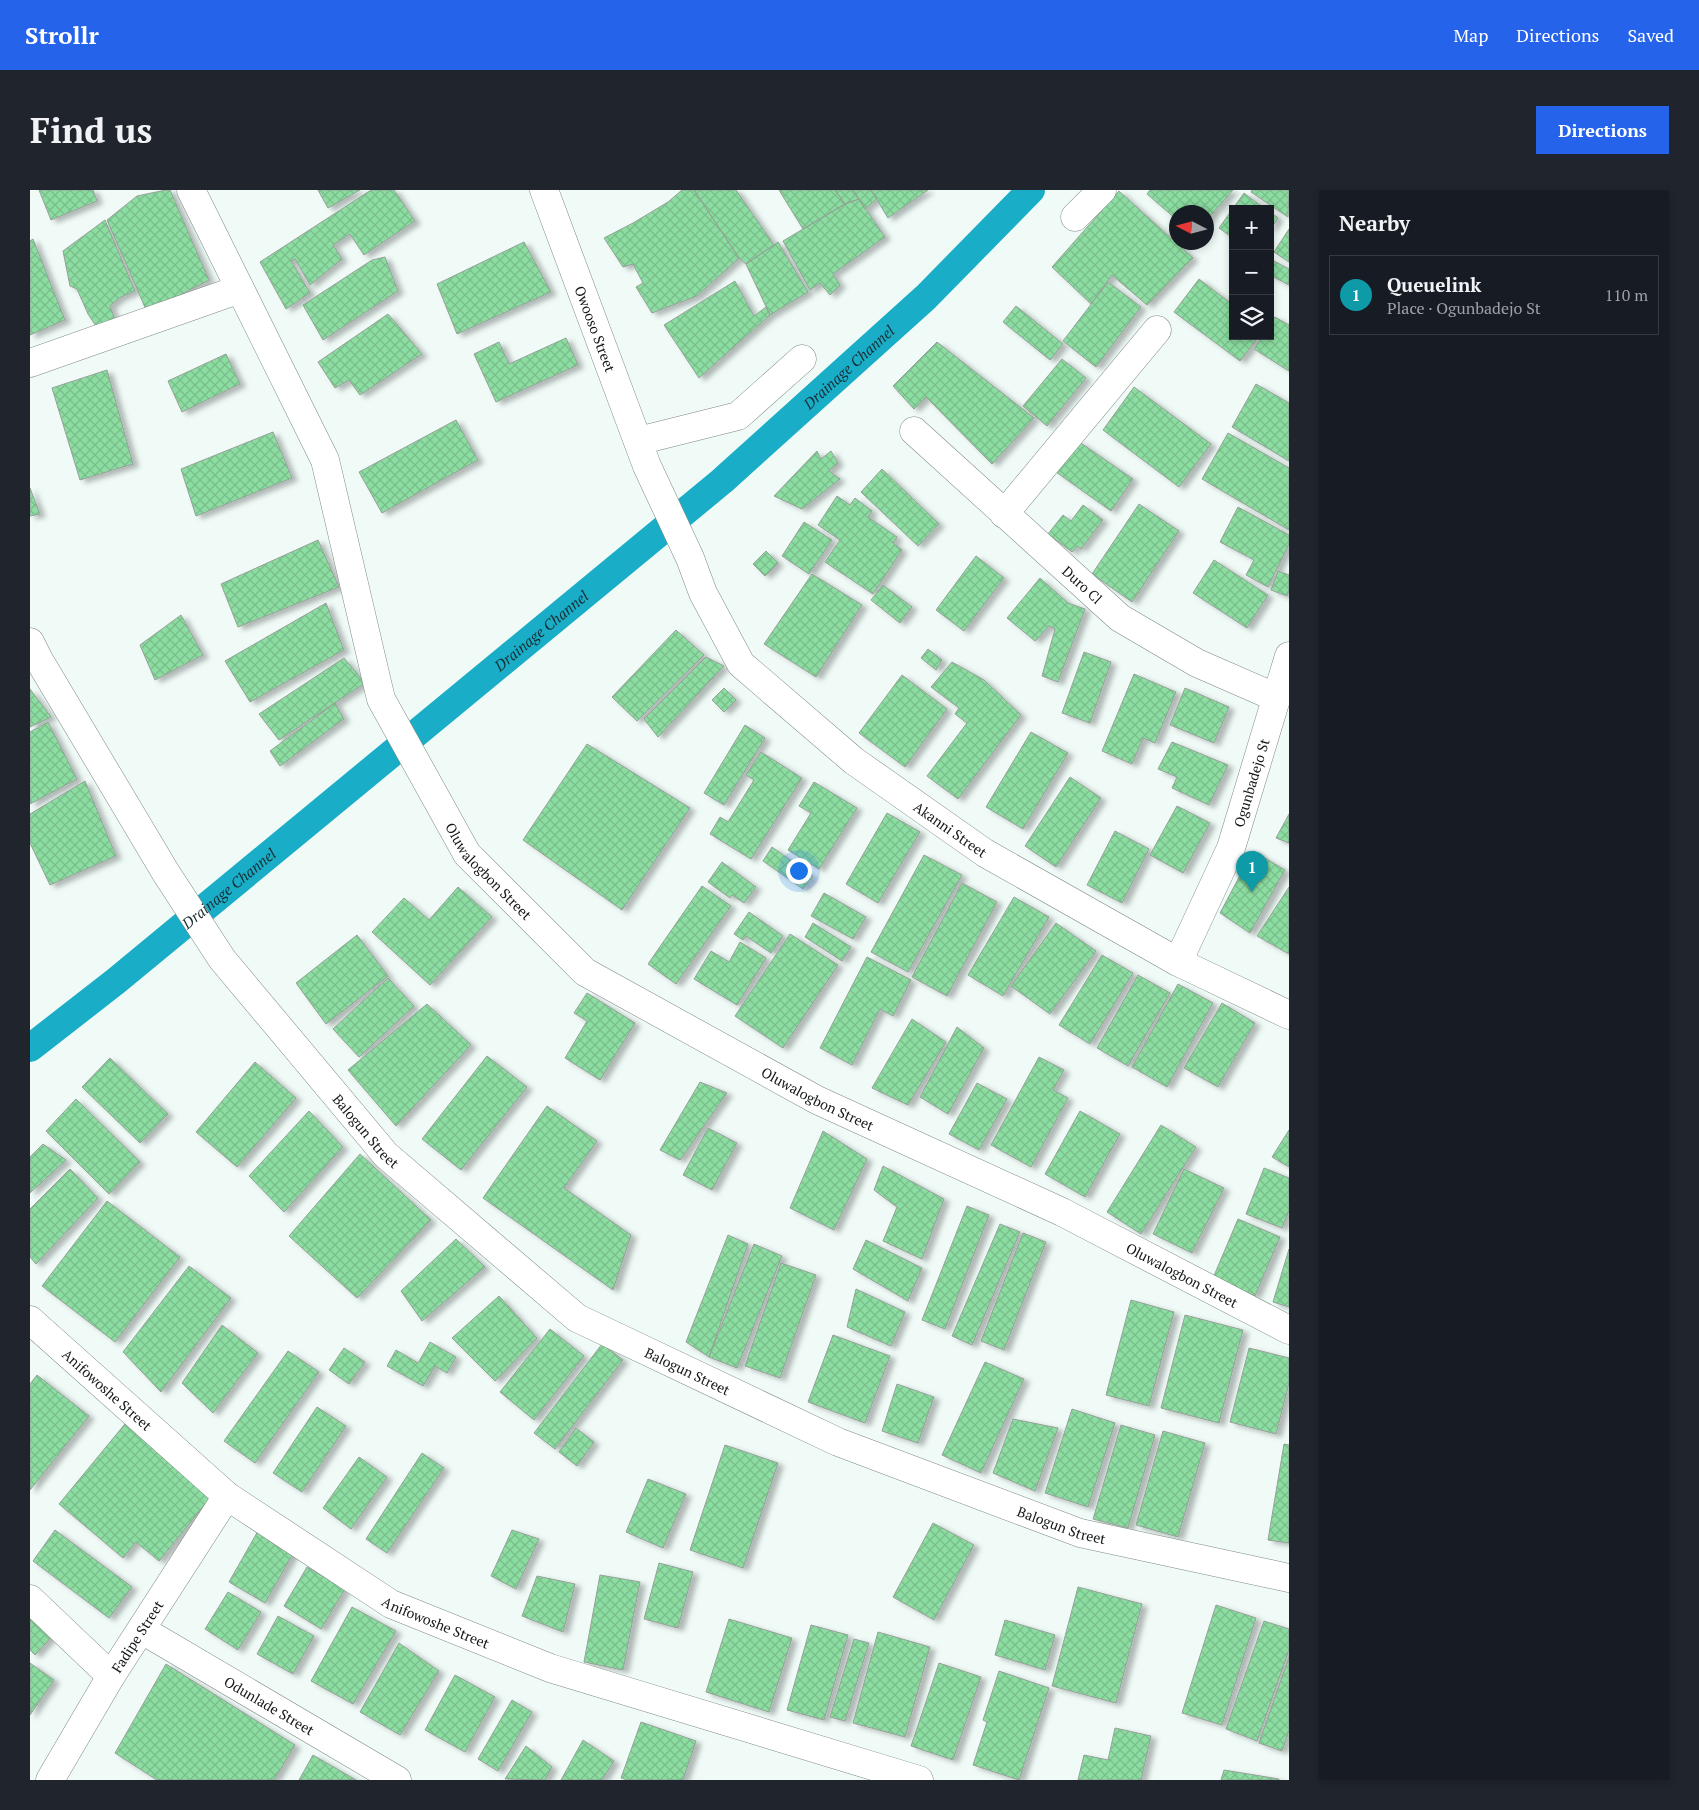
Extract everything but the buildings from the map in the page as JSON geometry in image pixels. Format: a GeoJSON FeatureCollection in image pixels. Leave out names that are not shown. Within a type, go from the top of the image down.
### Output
{"type":"FeatureCollection","features":[{"type":"Feature","properties":{"kind":"street","name":"Oluwalogbon Street"},"geometry":{"type":"LineString","coordinates":[[191,190],[325,460],[381,699],[467,854],[585,972],[817,1100],[1062,1212],[1289,1330]]}},
{"type":"Feature","properties":{"kind":"street"},"geometry":{"type":"LineString","coordinates":[[1075,217],[1102,190]]}},
{"type":"Feature","properties":{"kind":"street","name":"Owooso Street"},"geometry":{"type":"LineString","coordinates":[[553,193],[647,466]]}},
{"type":"Feature","properties":{"kind":"street"},"geometry":{"type":"LineString","coordinates":[[30,363],[240,289]]}},
{"type":"Feature","properties":{"kind":"street"},"geometry":{"type":"LineString","coordinates":[[1004,514],[1157,330]]}},
{"type":"Feature","properties":{"kind":"street"},"geometry":{"type":"LineString","coordinates":[[638,441],[738,416],[802,359]]}},
{"type":"Feature","properties":{"kind":"street","name":"Duro Cl"},"geometry":{"type":"LineString","coordinates":[[914,431],[1120,618],[1197,663],[1277,698]]}},
{"type":"Feature","properties":{"kind":"street","name":"Akanni Street"},"geometry":{"type":"LineString","coordinates":[[647,466],[690,558],[702,593],[741,664],[854,760],[985,853],[1178,962],[1289,1015]]}},
{"type":"Feature","properties":{"kind":"street","name":"Balogun Street"},"geometry":{"type":"LineString","coordinates":[[33,655],[216,952],[386,1155],[577,1318],[838,1442],[1080,1533],[1289,1578]]}},
{"type":"Feature","properties":{"kind":"street","name":"Ogunbadejo St"},"geometry":{"type":"LineString","coordinates":[[1178,962],[1230,848],[1289,656]]}},
{"type":"Feature","properties":{"kind":"street","name":"Anifowoshe Street"},"geometry":{"type":"LineString","coordinates":[[30,1320],[227,1496],[391,1604],[550,1668],[919,1780]]}},
{"type":"Feature","properties":{"kind":"street","name":"Fadipe Street"},"geometry":{"type":"LineString","coordinates":[[50,1780],[111,1676],[227,1496]]}},
{"type":"Feature","properties":{"kind":"street"},"geometry":{"type":"LineString","coordinates":[[30,1599],[111,1676]]}},
{"type":"Feature","properties":{"kind":"street","name":"Odunlade Street"},"geometry":{"type":"LineString","coordinates":[[142,1630],[397,1780]]}},
{"type":"Feature","properties":{"kind":"waterway","name":"Drainage Channel"},"geometry":{"type":"LineString","coordinates":[[30,1048],[116,981],[722,481],[926,297],[1031,190]]}},
{"type":"Feature","properties":{"kind":"place","name":"Queuelink"},"geometry":{"type":"Point","coordinates":[1252,892]}}]}
